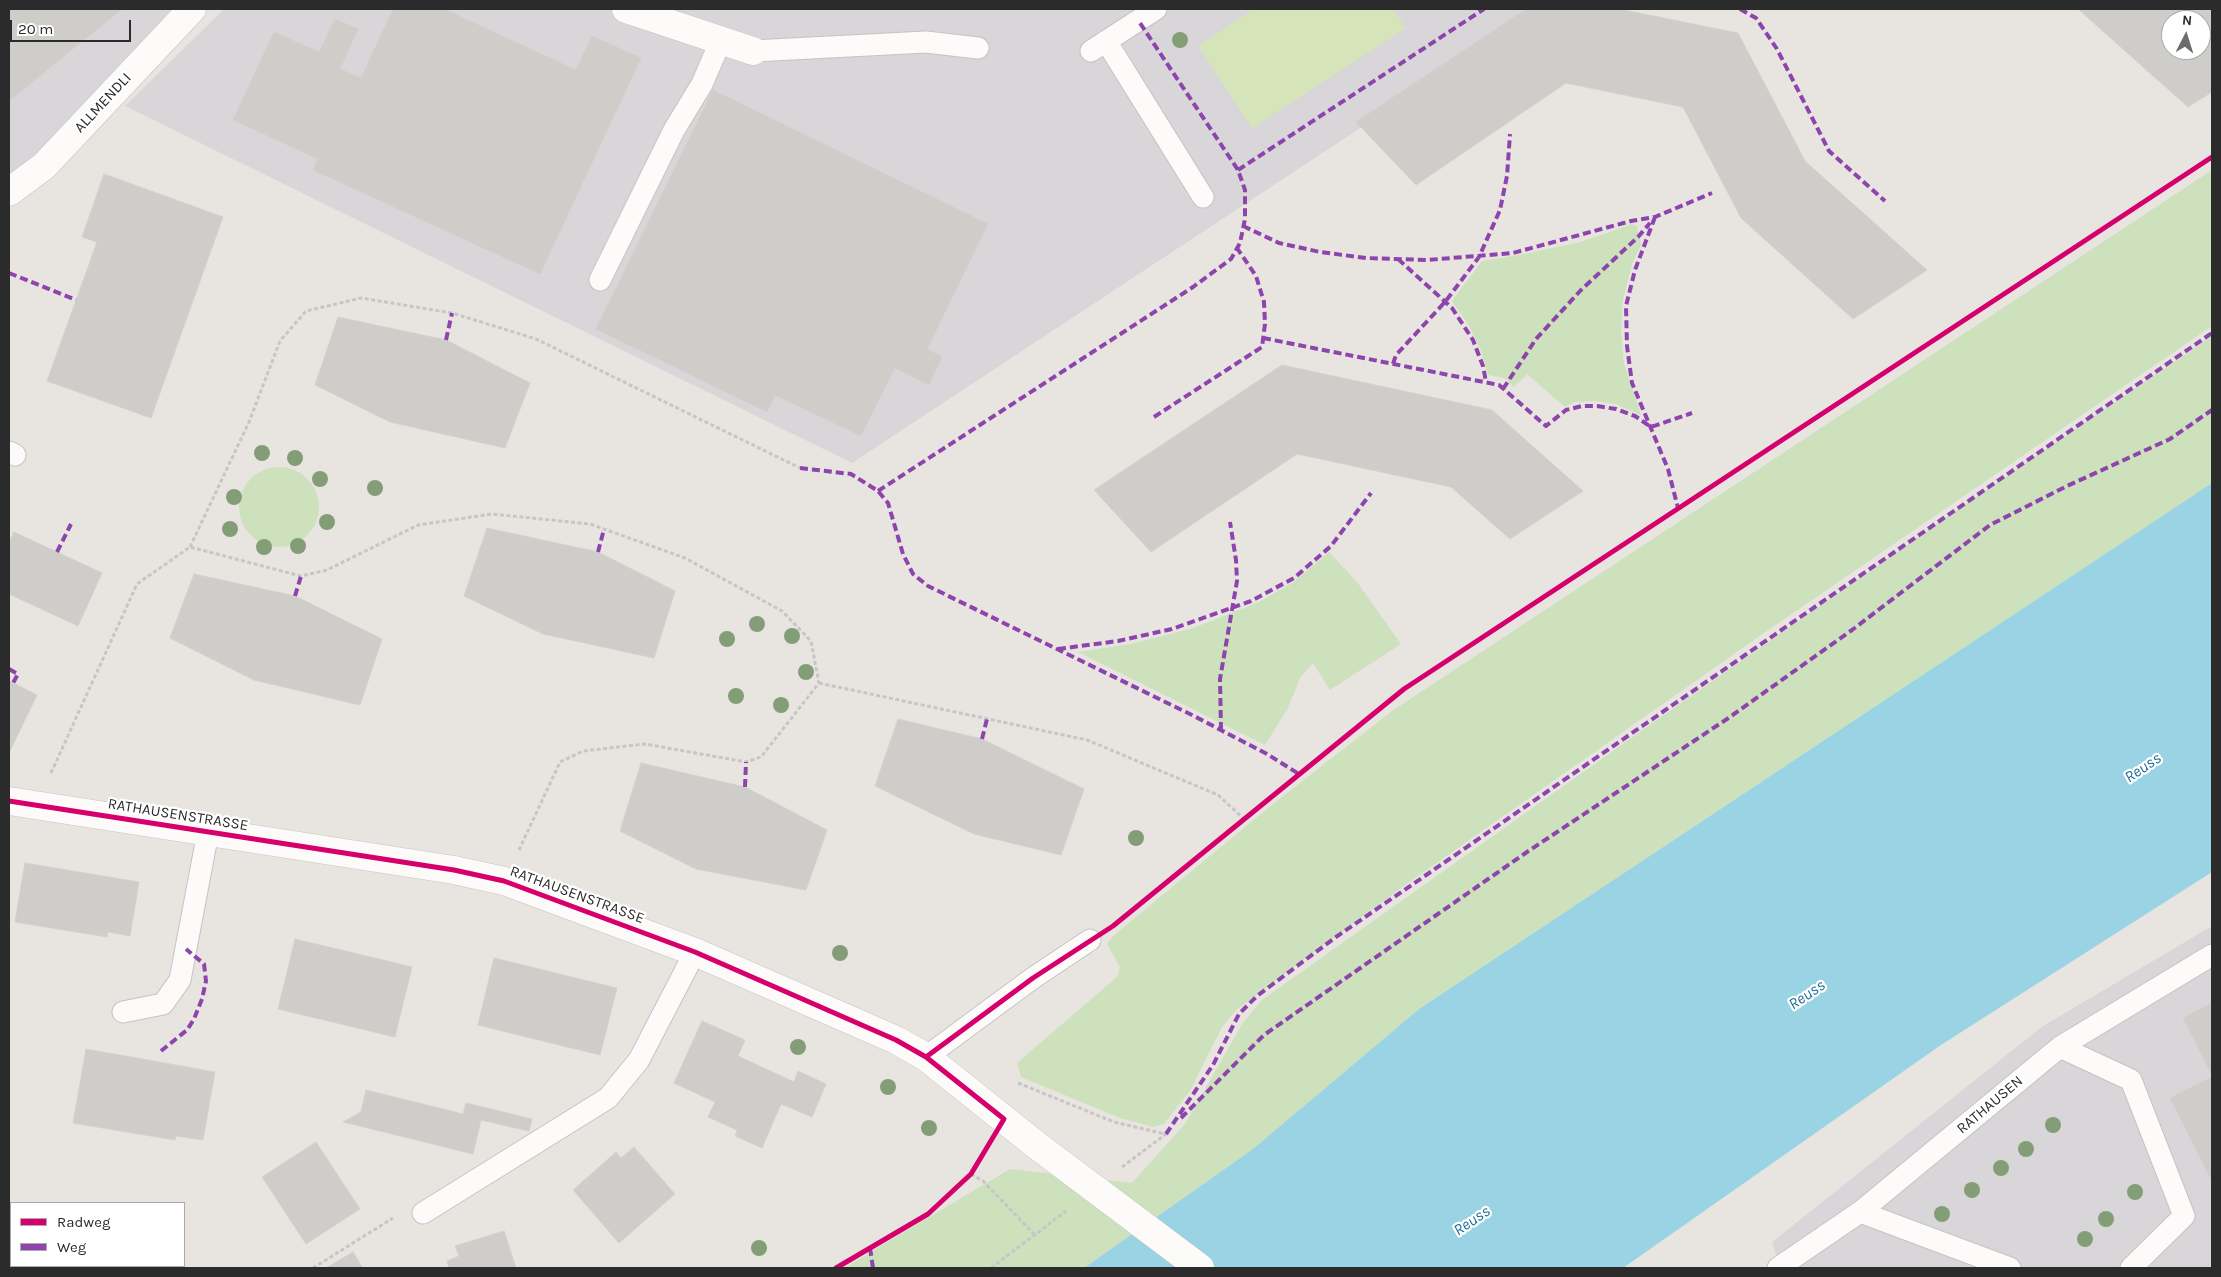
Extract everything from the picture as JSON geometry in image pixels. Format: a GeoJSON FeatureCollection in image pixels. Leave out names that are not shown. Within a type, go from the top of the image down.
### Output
{"type":"FeatureCollection","features":[{"type":"Feature","properties":{"kind":"street","name":"ALLMENDLI"},"geometry":{"type":"LineString","coordinates":[[9,192],[44,166],[192,9]]}},
{"type":"Feature","properties":{"kind":"street"},"geometry":{"type":"LineString","coordinates":[[626,9],[753,51]]}},
{"type":"Feature","properties":{"kind":"street","name":"RATHAUSENSTRASSE"},"geometry":{"type":"LineString","coordinates":[[9,801],[454,870],[504,881],[695,952],[896,1040],[926,1057],[1035,1144],[1200,1268]]}},
{"type":"Feature","properties":{"kind":"lane"},"geometry":{"type":"LineString","coordinates":[[1156,9],[1098,46],[1203,197]]}},
{"type":"Feature","properties":{"kind":"lane"},"geometry":{"type":"LineString","coordinates":[[600,280],[674,130],[702,84],[721,40]]}},
{"type":"Feature","properties":{"kind":"lane"},"geometry":{"type":"LineString","coordinates":[[753,51],[926,42],[978,48]]}},
{"type":"Feature","properties":{"kind":"lane"},"geometry":{"type":"LineString","coordinates":[[123,1012],[163,1004],[180,980],[208,832]]}},
{"type":"Feature","properties":{"kind":"lane"},"geometry":{"type":"LineString","coordinates":[[926,1057],[1033,978],[1090,940]]}},
{"type":"Feature","properties":{"kind":"lane"},"geometry":{"type":"LineString","coordinates":[[423,1213],[608,1098],[639,1060],[695,952]]}},
{"type":"Feature","properties":{"kind":"lane","name":"RATHAUSEN"},"geometry":{"type":"LineString","coordinates":[[1778,1268],[1860,1212],[2060,1047],[2212,955]]}},
{"type":"Feature","properties":{"kind":"lane"},"geometry":{"type":"LineString","coordinates":[[2060,1047],[2131,1080],[2184,1216],[2131,1268]]}},
{"type":"Feature","properties":{"kind":"lane"},"geometry":{"type":"LineString","coordinates":[[1860,1212],[2010,1268]]}},
{"type":"Feature","properties":{"kind":"path"},"geometry":{"type":"LineString","coordinates":[[36,805],[137,584],[190,547],[249,422],[280,341],[306,311],[361,298],[452,313],[536,339],[800,468]]}},
{"type":"Feature","properties":{"kind":"path"},"geometry":{"type":"LineString","coordinates":[[190,547],[301,576],[326,570],[418,526],[492,514],[590,524],[685,558],[782,611],[812,641],[818,683],[761,757],[746,762],[645,744],[583,751],[560,762],[504,881]]}},
{"type":"Feature","properties":{"kind":"path"},"geometry":{"type":"LineString","coordinates":[[818,683],[1088,740],[1218,795],[1244,819]]}},
{"type":"Feature","properties":{"kind":"path"},"geometry":{"type":"LineString","coordinates":[[1236,826],[1251,814]]}},
{"type":"Feature","properties":{"kind":"path"},"geometry":{"type":"LineString","coordinates":[[972,1095],[984,1082],[1008,1079],[1114,1122],[1166,1134],[1142,1151]]}},
{"type":"Feature","properties":{"kind":"path"},"geometry":{"type":"LineString","coordinates":[[964,1181],[972,1174],[976,1166]]}},
{"type":"Feature","properties":{"kind":"path"},"geometry":{"type":"LineString","coordinates":[[972,1174],[983,1181],[1035,1235],[991,1268]]}},
{"type":"Feature","properties":{"kind":"path"},"geometry":{"type":"LineString","coordinates":[[313,1268],[401,1212],[423,1213]]}},
{"type":"Feature","properties":{"kind":"shaded area"},"geometry":{"type":"Polygon","coordinates":[[[9,9],[192,9],[9,192],[9,9]]]}},
{"type":"Feature","properties":{"kind":"shaded area"},"geometry":{"type":"Polygon","coordinates":[[[224,9],[1541,9],[852,463],[125,106],[224,9]]]}},
{"type":"Feature","properties":{"kind":"shaded area"},"geometry":{"type":"Polygon","coordinates":[[[2212,926],[2212,1268],[1780,1268],[1772,1242],[2043,1026],[2212,926]]]}},
{"type":"Feature","properties":{"kind":"green space"},"geometry":{"type":"Polygon","coordinates":[[[1254,9],[1393,9],[1406,28],[1252,128],[1198,46],[1254,9]]]}},
{"type":"Feature","properties":{"kind":"green space"},"geometry":{"type":"Polygon","coordinates":[[[2212,170],[2212,326],[1761,635],[1401,888],[1236,1010],[1222,1027],[1190,1091],[1164,1124],[1153,1127],[1120,1118],[1021,1077],[1017,1063],[1117,977],[1120,967],[1107,944],[1113,936],[1273,804],[1392,711],[2212,170]]]}},
{"type":"Feature","properties":{"kind":"green space"},"geometry":{"type":"Polygon","coordinates":[[[1632,224],[1637,226],[1641,245],[1632,264],[1623,300],[1621,330],[1624,364],[1641,415],[1615,404],[1595,401],[1575,402],[1565,407],[1527,374],[1514,387],[1504,378],[1488,375],[1481,351],[1468,324],[1452,301],[1482,261],[1581,242],[1632,224]]]}},
{"type":"Feature","properties":{"kind":"green space"},"geometry":{"type":"Polygon","coordinates":[[[2212,336],[2212,483],[1419,1009],[1253,1149],[1084,1268],[844,1268],[1010,1169],[1132,1183],[1185,1124],[1244,1021],[1262,1000],[1658,719],[1959,509],[2212,336]]]}},
{"type":"Feature","properties":{"kind":"green space"},"geometry":{"type":"Polygon","coordinates":[[[279,467],[294,470],[307,479],[316,492],[319,507],[316,522],[307,535],[294,544],[279,547],[264,544],[251,535],[242,522],[239,507],[242,492],[251,479],[264,470],[279,467]]]}},
{"type":"Feature","properties":{"kind":"green space"},"geometry":{"type":"Polygon","coordinates":[[[1329,552],[1357,582],[1401,644],[1330,690],[1313,663],[1300,678],[1288,708],[1265,745],[1078,652],[1131,644],[1193,628],[1259,602],[1294,582],[1329,552]]]}},
{"type":"Feature","properties":{"kind":"water","name":"Reuss"},"geometry":{"type":"Polygon","coordinates":[[[2212,483],[2212,872],[1941,1045],[1623,1268],[1084,1268],[1253,1149],[1419,1009],[2212,483]]]}},
{"type":"Feature","properties":{"kind":"building"},"geometry":{"type":"Polygon","coordinates":[[[9,9],[122,9],[9,101],[9,9]]]}},
{"type":"Feature","properties":{"kind":"building"},"geometry":{"type":"Polygon","coordinates":[[[393,9],[444,9],[576,70],[592,36],[641,58],[540,274],[313,170],[318,159],[233,120],[274,32],[319,52],[335,19],[358,29],[340,69],[361,78],[393,9]]]}},
{"type":"Feature","properties":{"kind":"building"},"geometry":{"type":"Polygon","coordinates":[[[1526,9],[1619,9],[1738,33],[1805,161],[1927,270],[1853,319],[1741,218],[1683,107],[1566,83],[1416,185],[1356,122],[1526,9]]]}},
{"type":"Feature","properties":{"kind":"building"},"geometry":{"type":"Polygon","coordinates":[[[2078,9],[2212,9],[2212,92],[2188,107],[2078,9]]]}},
{"type":"Feature","properties":{"kind":"building"},"geometry":{"type":"Polygon","coordinates":[[[713,90],[988,224],[927,349],[942,357],[929,385],[895,368],[861,436],[775,395],[767,412],[596,329],[713,90]]]}},
{"type":"Feature","properties":{"kind":"building"},"geometry":{"type":"Polygon","coordinates":[[[104,174],[223,217],[151,418],[47,381],[97,242],[82,237],[104,174]]]}},
{"type":"Feature","properties":{"kind":"building"},"geometry":{"type":"Polygon","coordinates":[[[338,317],[446,340],[530,383],[505,448],[390,422],[315,385],[338,317]]]}},
{"type":"Feature","properties":{"kind":"building"},"geometry":{"type":"Polygon","coordinates":[[[1282,365],[1492,410],[1583,491],[1510,539],[1451,487],[1297,454],[1151,552],[1094,490],[1282,365]]]}},
{"type":"Feature","properties":{"kind":"building"},"geometry":{"type":"Polygon","coordinates":[[[487,528],[598,552],[675,591],[654,658],[543,634],[464,596],[487,528]]]}},
{"type":"Feature","properties":{"kind":"building"},"geometry":{"type":"Polygon","coordinates":[[[14,532],[102,573],[78,626],[9,594],[9,543],[14,532]]]}},
{"type":"Feature","properties":{"kind":"building"},"geometry":{"type":"Polygon","coordinates":[[[194,574],[295,596],[382,639],[360,705],[254,680],[170,638],[194,574]]]}},
{"type":"Feature","properties":{"kind":"building"},"geometry":{"type":"Polygon","coordinates":[[[9,681],[37,695],[9,753],[9,681]]]}},
{"type":"Feature","properties":{"kind":"building"},"geometry":{"type":"Polygon","coordinates":[[[898,719],[982,739],[1084,789],[1061,855],[974,834],[875,786],[898,719]]]}},
{"type":"Feature","properties":{"kind":"building"},"geometry":{"type":"Polygon","coordinates":[[[641,763],[745,787],[827,830],[806,890],[696,869],[620,831],[641,763]]]}},
{"type":"Feature","properties":{"kind":"building"},"geometry":{"type":"Polygon","coordinates":[[[25,863],[139,882],[130,936],[108,932],[107,937],[15,922],[25,863]]]}},
{"type":"Feature","properties":{"kind":"building"},"geometry":{"type":"Polygon","coordinates":[[[295,939],[412,967],[395,1037],[278,1009],[295,939]]]}},
{"type":"Feature","properties":{"kind":"building"},"geometry":{"type":"Polygon","coordinates":[[[494,958],[617,988],[600,1055],[478,1025],[494,958]]]}},
{"type":"Feature","properties":{"kind":"building"},"geometry":{"type":"Polygon","coordinates":[[[2212,1003],[2212,1075],[2183,1018],[2212,1003]]]}},
{"type":"Feature","properties":{"kind":"building"},"geometry":{"type":"Polygon","coordinates":[[[702,1021],[745,1040],[738,1056],[794,1082],[798,1071],[826,1084],[812,1117],[781,1104],[762,1148],[735,1136],[737,1130],[708,1117],[715,1102],[674,1083],[702,1021]]]}},
{"type":"Feature","properties":{"kind":"building"},"geometry":{"type":"Polygon","coordinates":[[[86,1049],[215,1072],[203,1140],[176,1136],[175,1140],[73,1123],[86,1049]]]}},
{"type":"Feature","properties":{"kind":"building"},"geometry":{"type":"Polygon","coordinates":[[[2212,1077],[2212,1181],[2170,1098],[2212,1077]]]}},
{"type":"Feature","properties":{"kind":"building"},"geometry":{"type":"Polygon","coordinates":[[[366,1090],[463,1114],[466,1103],[532,1119],[529,1131],[481,1120],[473,1154],[343,1122],[361,1112],[366,1090]]]}},
{"type":"Feature","properties":{"kind":"building"},"geometry":{"type":"Polygon","coordinates":[[[316,1142],[360,1209],[306,1244],[262,1177],[316,1142]]]}},
{"type":"Feature","properties":{"kind":"building"},"geometry":{"type":"Polygon","coordinates":[[[634,1147],[675,1194],[619,1243],[573,1190],[616,1152],[621,1158],[634,1147]]]}},
{"type":"Feature","properties":{"kind":"building"},"geometry":{"type":"Polygon","coordinates":[[[504,1231],[516,1268],[449,1268],[447,1261],[459,1256],[455,1246],[504,1231]]]}},
{"type":"Feature","properties":{"kind":"building"},"geometry":{"type":"Polygon","coordinates":[[[353,1252],[363,1268],[326,1268],[353,1252]]]}},
{"type":"Feature","properties":{"kind":"marked path"},"geometry":{"type":"LineString","coordinates":[[1238,170],[1484,9]]}},
{"type":"Feature","properties":{"kind":"marked path"},"geometry":{"type":"LineString","coordinates":[[1740,9],[1756,18],[1777,49],[1829,151],[1885,201]]}},
{"type":"Feature","properties":{"kind":"marked path"},"geometry":{"type":"LineString","coordinates":[[878,491],[1193,287],[1231,259],[1240,243],[1245,219],[1245,190],[1238,170],[1138,20]]}},
{"type":"Feature","properties":{"kind":"marked path"},"geometry":{"type":"LineString","coordinates":[[1393,364],[1396,355],[1445,302],[1479,257],[1500,210],[1507,176],[1510,134]]}},
{"type":"Feature","properties":{"kind":"marked path"},"geometry":{"type":"LineString","coordinates":[[1243,226],[1279,243],[1320,252],[1366,258],[1427,260],[1513,253],[1631,221],[1655,217],[1712,193]]}},
{"type":"Feature","properties":{"kind":"marked path"},"geometry":{"type":"LineString","coordinates":[[1655,217],[1635,270],[1626,306],[1627,346],[1632,383],[1668,469],[1678,508]]}},
{"type":"Feature","properties":{"kind":"marked path"},"geometry":{"type":"LineString","coordinates":[[1503,389],[1536,339],[1581,290],[1638,237],[1650,223]]}},
{"type":"Feature","properties":{"kind":"marked path"},"geometry":{"type":"LineString","coordinates":[[1154,417],[1262,347],[1265,324],[1264,302],[1256,276],[1237,248]]}},
{"type":"Feature","properties":{"kind":"marked path"},"geometry":{"type":"LineString","coordinates":[[1398,259],[1452,308],[1473,340],[1483,366],[1486,382]]}},
{"type":"Feature","properties":{"kind":"marked path"},"geometry":{"type":"LineString","coordinates":[[9,273],[76,300]]}},
{"type":"Feature","properties":{"kind":"marked path"},"geometry":{"type":"LineString","coordinates":[[446,340],[452,313]]}},
{"type":"Feature","properties":{"kind":"marked path"},"geometry":{"type":"LineString","coordinates":[[1166,1134],[1213,1065],[1239,1014],[1257,996],[1336,937],[2212,333]]}},
{"type":"Feature","properties":{"kind":"marked path"},"geometry":{"type":"LineString","coordinates":[[1263,338],[1499,385],[1546,426],[1566,410],[1582,406],[1616,409],[1635,416],[1651,427],[1692,413]]}},
{"type":"Feature","properties":{"kind":"marked path"},"geometry":{"type":"LineString","coordinates":[[1181,1118],[1264,1035],[1527,852],[1727,719],[1852,630],[1990,525],[2067,486],[2170,439],[2212,410]]}},
{"type":"Feature","properties":{"kind":"marked path"},"geometry":{"type":"LineString","coordinates":[[800,468],[851,474],[878,491],[888,503],[903,554],[913,574],[928,586],[1192,715],[1267,754],[1299,774]]}},
{"type":"Feature","properties":{"kind":"marked path"},"geometry":{"type":"LineString","coordinates":[[1058,649],[1118,641],[1172,629],[1251,601],[1294,578],[1331,546],[1371,493]]}},
{"type":"Feature","properties":{"kind":"marked path"},"geometry":{"type":"LineString","coordinates":[[1221,730],[1220,679],[1237,581],[1230,522]]}},
{"type":"Feature","properties":{"kind":"marked path"},"geometry":{"type":"LineString","coordinates":[[57,552],[71,524]]}},
{"type":"Feature","properties":{"kind":"marked path"},"geometry":{"type":"LineString","coordinates":[[598,552],[604,529]]}},
{"type":"Feature","properties":{"kind":"marked path"},"geometry":{"type":"LineString","coordinates":[[295,596],[301,576]]}},
{"type":"Feature","properties":{"kind":"marked path"},"geometry":{"type":"LineString","coordinates":[[9,669],[18,674],[13,683]]}},
{"type":"Feature","properties":{"kind":"marked path"},"geometry":{"type":"LineString","coordinates":[[982,739],[987,719]]}},
{"type":"Feature","properties":{"kind":"marked path"},"geometry":{"type":"LineString","coordinates":[[745,787],[746,762]]}},
{"type":"Feature","properties":{"kind":"marked path"},"geometry":{"type":"LineString","coordinates":[[161,1051],[187,1030],[194,1019],[202,999],[206,981],[204,964],[186,949]]}},
{"type":"Feature","properties":{"kind":"marked path"},"geometry":{"type":"LineString","coordinates":[[870,1248],[873,1268]]}},
{"type":"Feature","properties":{"kind":"cycle path"},"geometry":{"type":"LineString","coordinates":[[926,1057],[1033,978],[1113,926],[1404,689],[2212,157]]}},
{"type":"Feature","properties":{"kind":"cycle path"},"geometry":{"type":"LineString","coordinates":[[9,801],[454,870],[504,881],[695,952],[896,1040],[926,1057],[1004,1119],[971,1174],[928,1214],[836,1268]]}}]}
